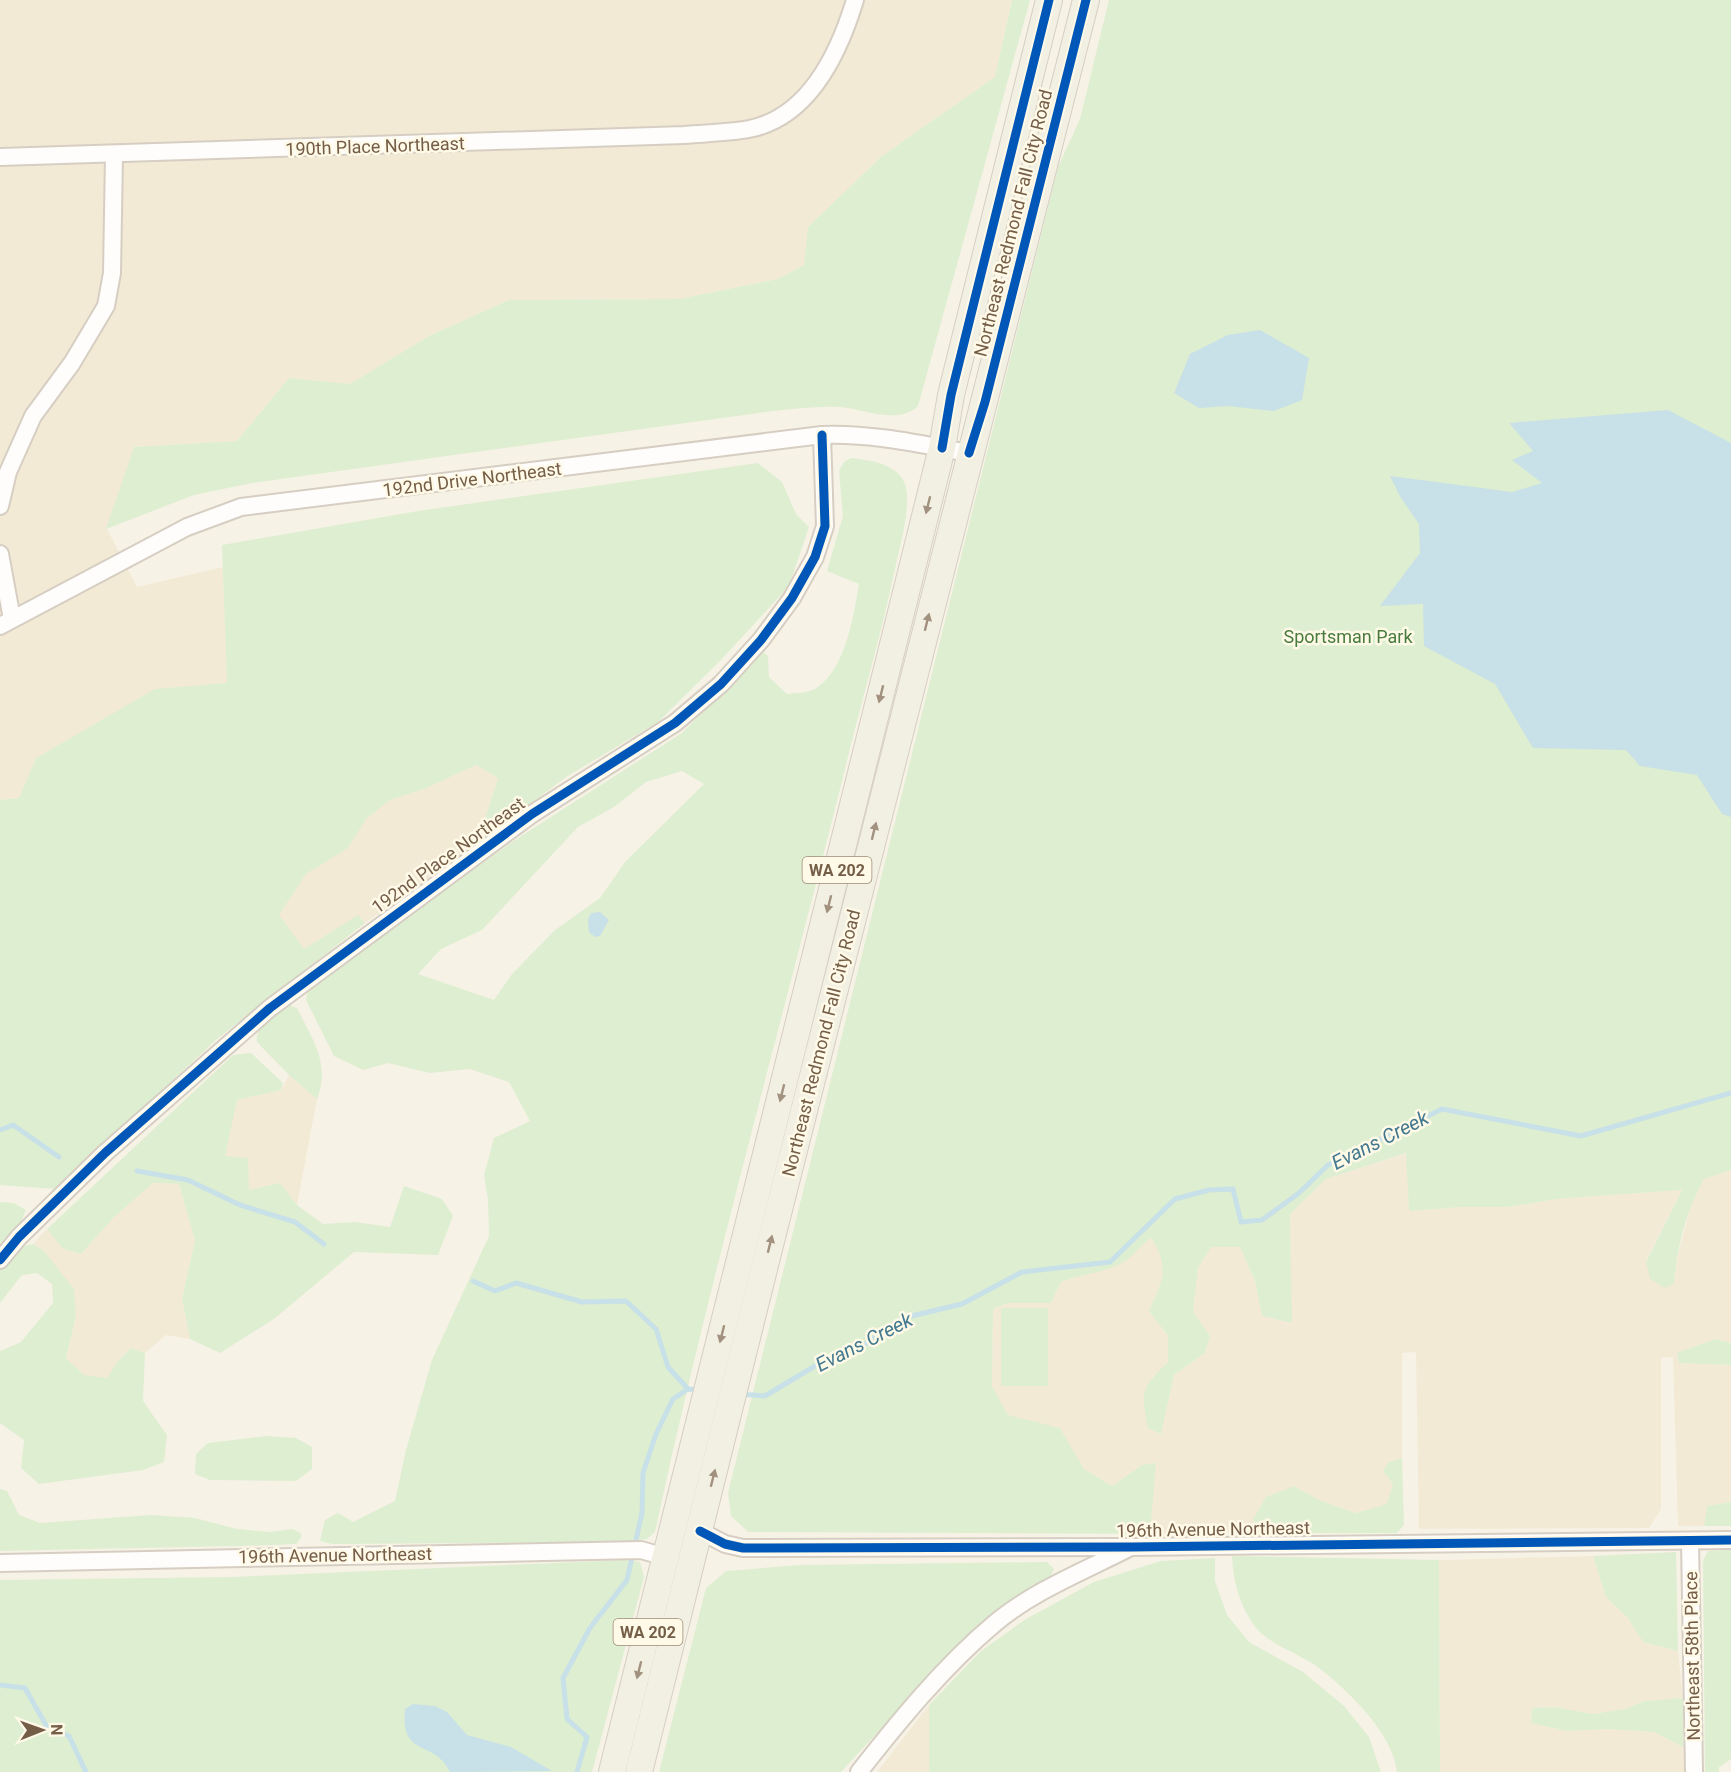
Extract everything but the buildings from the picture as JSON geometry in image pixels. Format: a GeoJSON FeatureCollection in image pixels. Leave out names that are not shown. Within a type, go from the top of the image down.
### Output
{"type":"FeatureCollection","features":[{"type":"Feature","properties":{"kind":"main road","name":"Northeast Redmond Fall City Road"},"geometry":{"type":"LineString","coordinates":[[612,1772],[666,1564],[698,1427],[942,448],[951,394],[1049,0]]}},
{"type":"Feature","properties":{"kind":"main road","name":"Northeast Redmond Fall City Road"},"geometry":{"type":"LineString","coordinates":[[639,1772],[969,453],[988,391],[1086,0]]}},
{"type":"Feature","properties":{"kind":"main road"},"geometry":{"type":"LineString","coordinates":[[684,1491],[700,1531]]}},
{"type":"Feature","properties":{"kind":"main road"},"geometry":{"type":"LineString","coordinates":[[666,1564],[676,1577],[683,1595]]}},
{"type":"Feature","properties":{"kind":"street","name":"190th Place Northeast"},"geometry":{"type":"LineString","coordinates":[[0,157],[684,135],[750,129],[782,116],[799,104],[826,71],[844,37],[855,0]]}},
{"type":"Feature","properties":{"kind":"street"},"geometry":{"type":"LineString","coordinates":[[0,506],[8,472],[33,416],[72,363],[106,306],[112,273],[114,155]]}},
{"type":"Feature","properties":{"kind":"street","name":"192nd Drive Northeast"},"geometry":{"type":"LineString","coordinates":[[6,623],[187,527],[242,507],[822,435],[855,435],[969,453]]}},
{"type":"Feature","properties":{"kind":"street","name":"192nd Place Northeast"},"geometry":{"type":"LineString","coordinates":[[0,1260],[19,1237],[105,1153],[270,1008],[393,914],[532,814],[675,723],[721,684],[761,640],[786,607],[815,557],[825,526],[822,435]]}},
{"type":"Feature","properties":{"kind":"street"},"geometry":{"type":"LineString","coordinates":[[0,554],[6,623]]}},
{"type":"Feature","properties":{"kind":"street","name":"196th Avenue Northeast"},"geometry":{"type":"LineString","coordinates":[[700,1531],[725,1544],[743,1548],[1132,1547],[1731,1540]]}},
{"type":"Feature","properties":{"kind":"street","name":"Northeast 58th Place"},"geometry":{"type":"LineString","coordinates":[[1690,1541],[1694,1772]]}},
{"type":"Feature","properties":{"kind":"street"},"geometry":{"type":"LineString","coordinates":[[859,1772],[965,1651],[995,1623],[1040,1593],[1132,1547]]}},
{"type":"Feature","properties":{"kind":"street","name":"196th Avenue Northeast"},"geometry":{"type":"LineString","coordinates":[[0,1563],[641,1550],[655,1554],[666,1564]]}},
{"type":"Feature","properties":{"kind":"shaded area"},"geometry":{"type":"Polygon","coordinates":[[[0,0],[1012,0],[995,77],[882,156],[808,227],[805,265],[778,279],[679,299],[509,300],[429,336],[350,384],[289,378],[237,441],[135,447],[107,529],[137,587],[223,567],[227,683],[155,690],[36,758],[19,798],[0,800],[0,0]]]}},
{"type":"Feature","properties":{"kind":"shaded area"},"geometry":{"type":"Polygon","coordinates":[[[476,765],[498,778],[484,822],[490,834],[365,923],[358,916],[304,950],[279,915],[306,874],[348,848],[365,819],[390,800],[421,790],[476,765]]]}},
{"type":"Feature","properties":{"kind":"shaded area"},"geometry":{"type":"Polygon","coordinates":[[[289,1075],[317,1099],[297,1205],[280,1183],[249,1191],[224,1156],[237,1100],[281,1090],[289,1075]]]}},
{"type":"Feature","properties":{"kind":"shaded area"},"geometry":{"type":"Polygon","coordinates":[[[1407,1153],[1409,1211],[1462,1207],[1508,1207],[1557,1199],[1682,1190],[1646,1261],[1674,1283],[1677,1258],[1692,1201],[1704,1179],[1731,1170],[1731,1343],[1715,1339],[1679,1363],[1731,1365],[1731,1502],[1708,1506],[1704,1526],[1678,1526],[1673,1357],[1661,1358],[1661,1509],[1649,1528],[1419,1529],[1416,1352],[1402,1353],[1402,1458],[1389,1462],[1393,1484],[1388,1504],[1356,1513],[1321,1501],[1294,1486],[1253,1519],[1258,1533],[1150,1534],[1155,1463],[1142,1465],[1112,1486],[1084,1469],[1060,1428],[1008,1416],[992,1386],[993,1309],[1008,1303],[1051,1303],[1061,1282],[1126,1261],[1150,1237],[1163,1256],[1163,1281],[1149,1311],[1168,1336],[1168,1362],[1151,1379],[1161,1434],[1174,1375],[1205,1353],[1210,1336],[1193,1312],[1198,1268],[1211,1246],[1240,1247],[1255,1281],[1262,1316],[1291,1323],[1290,1214],[1326,1179],[1407,1153]]]}},
{"type":"Feature","properties":{"kind":"shaded area"},"geometry":{"type":"Polygon","coordinates":[[[153,1183],[179,1184],[195,1241],[182,1298],[190,1339],[166,1335],[145,1353],[131,1348],[118,1361],[107,1378],[84,1376],[66,1358],[76,1315],[44,1251],[33,1244],[47,1229],[63,1249],[81,1254],[114,1217],[153,1183]]]}},
{"type":"Feature","properties":{"kind":"shaded area"},"geometry":{"type":"Polygon","coordinates":[[[1593,1556],[1606,1597],[1627,1617],[1643,1642],[1678,1651],[1683,1698],[1644,1701],[1626,1709],[1592,1714],[1555,1707],[1532,1708],[1531,1723],[1566,1731],[1608,1729],[1654,1732],[1683,1747],[1684,1772],[1440,1772],[1439,1560],[1593,1556]]]}},
{"type":"Feature","properties":{"kind":"shaded area"},"geometry":{"type":"Polygon","coordinates":[[[929,1705],[929,1772],[877,1772],[929,1705]]]}},
{"type":"Feature","properties":{"kind":"green space"},"geometry":{"type":"Polygon","coordinates":[[[1012,0],[1030,0],[918,406],[910,412],[890,415],[830,407],[773,411],[252,483],[194,495],[106,529],[134,447],[237,441],[289,378],[350,384],[429,336],[509,300],[679,299],[778,279],[804,265],[808,227],[882,156],[995,77],[1012,0]]]}},
{"type":"Feature","properties":{"kind":"green space","name":"Sportsman Park"},"geometry":{"type":"Polygon","coordinates":[[[1109,0],[1731,0],[1731,1170],[1704,1179],[1683,1230],[1674,1284],[1665,1288],[1650,1279],[1646,1262],[1682,1190],[1557,1199],[1508,1207],[1462,1207],[1409,1211],[1406,1153],[1326,1179],[1290,1214],[1292,1323],[1262,1316],[1255,1281],[1240,1247],[1211,1247],[1198,1268],[1193,1312],[1210,1336],[1205,1353],[1174,1375],[1161,1434],[1148,1428],[1144,1406],[1145,1391],[1148,1385],[1168,1362],[1168,1336],[1149,1311],[1158,1291],[1162,1274],[1161,1257],[1151,1238],[1130,1258],[1120,1264],[1061,1282],[1051,1303],[1008,1303],[993,1309],[992,1386],[1008,1415],[1060,1428],[1084,1469],[1112,1486],[1142,1465],[1156,1463],[1150,1534],[748,1532],[731,1516],[728,1493],[1058,167],[1080,119],[1109,0]]]}},
{"type":"Feature","properties":{"kind":"green space"},"geometry":{"type":"Polygon","coordinates":[[[851,458],[879,463],[888,466],[901,477],[907,495],[905,523],[877,644],[699,1340],[655,1532],[647,1539],[622,1542],[332,1544],[320,1541],[325,1520],[338,1513],[353,1522],[395,1501],[406,1450],[432,1360],[489,1236],[488,1200],[484,1175],[494,1138],[530,1121],[509,1082],[470,1069],[430,1073],[388,1063],[363,1070],[334,1056],[306,1000],[309,986],[515,840],[682,733],[763,652],[768,656],[769,677],[787,694],[815,689],[826,680],[841,656],[846,642],[859,584],[827,571],[843,516],[839,471],[844,462],[851,458]],[[682,771],[646,782],[614,807],[578,827],[482,930],[441,949],[418,974],[494,1000],[512,974],[555,930],[600,898],[625,862],[704,784],[682,771]]]}},
{"type":"Feature","properties":{"kind":"green space"},"geometry":{"type":"Polygon","coordinates":[[[758,463],[782,482],[796,514],[809,527],[789,586],[721,660],[658,722],[566,777],[490,834],[484,822],[498,778],[476,765],[424,789],[390,800],[366,819],[348,848],[306,874],[279,915],[304,949],[358,915],[365,923],[217,1039],[55,1189],[0,1185],[0,800],[19,798],[36,758],[155,689],[227,683],[222,545],[418,511],[758,463]]]}},
{"type":"Feature","properties":{"kind":"green space"},"geometry":{"type":"Polygon","coordinates":[[[288,1005],[297,1008],[318,1052],[322,1074],[317,1099],[289,1075],[257,1042],[262,1025],[288,1005]]]}},
{"type":"Feature","properties":{"kind":"green space"},"geometry":{"type":"Polygon","coordinates":[[[251,1053],[283,1083],[281,1090],[237,1100],[225,1156],[248,1158],[249,1190],[280,1183],[297,1205],[323,1224],[355,1222],[390,1227],[404,1186],[442,1199],[453,1216],[438,1255],[354,1252],[274,1319],[220,1353],[190,1339],[182,1298],[195,1241],[179,1184],[153,1183],[114,1217],[81,1254],[63,1249],[47,1229],[233,1055],[251,1053]]]}},
{"type":"Feature","properties":{"kind":"green space"},"geometry":{"type":"Polygon","coordinates":[[[0,1202],[14,1203],[26,1210],[20,1224],[0,1243],[0,1202]]]}},
{"type":"Feature","properties":{"kind":"green space"},"geometry":{"type":"Polygon","coordinates":[[[33,1244],[44,1251],[74,1289],[76,1315],[66,1358],[84,1375],[107,1378],[118,1361],[131,1348],[145,1353],[143,1401],[167,1435],[164,1462],[143,1470],[39,1484],[21,1468],[24,1440],[0,1423],[0,1351],[21,1342],[53,1303],[52,1284],[37,1273],[22,1275],[0,1303],[0,1269],[19,1247],[33,1244]]]}},
{"type":"Feature","properties":{"kind":"green space"},"geometry":{"type":"Polygon","coordinates":[[[1001,1308],[1048,1308],[1048,1386],[1001,1386],[1001,1308]]]}},
{"type":"Feature","properties":{"kind":"green space"},"geometry":{"type":"Polygon","coordinates":[[[1715,1339],[1731,1343],[1731,1365],[1679,1363],[1677,1353],[1715,1339]]]}},
{"type":"Feature","properties":{"kind":"green space"},"geometry":{"type":"Polygon","coordinates":[[[266,1436],[296,1438],[312,1447],[312,1469],[296,1481],[210,1480],[195,1474],[196,1454],[208,1443],[266,1436]]]}},
{"type":"Feature","properties":{"kind":"green space"},"geometry":{"type":"Polygon","coordinates":[[[1402,1458],[1404,1525],[1397,1533],[1258,1533],[1253,1519],[1266,1497],[1294,1486],[1321,1501],[1356,1513],[1387,1504],[1393,1484],[1383,1471],[1389,1462],[1402,1458]]]}},
{"type":"Feature","properties":{"kind":"green space"},"geometry":{"type":"Polygon","coordinates":[[[0,1489],[7,1491],[19,1515],[40,1523],[151,1515],[195,1518],[237,1529],[271,1532],[292,1529],[301,1533],[301,1538],[296,1544],[275,1545],[0,1551],[0,1489]]]}},
{"type":"Feature","properties":{"kind":"green space"},"geometry":{"type":"Polygon","coordinates":[[[1731,1502],[1731,1526],[1704,1526],[1707,1506],[1731,1502]]]}},
{"type":"Feature","properties":{"kind":"green space"},"geometry":{"type":"Polygon","coordinates":[[[1731,1550],[1731,1759],[1719,1767],[1719,1772],[1705,1772],[1703,1561],[1708,1551],[1731,1550]]]}},
{"type":"Feature","properties":{"kind":"green space"},"geometry":{"type":"Polygon","coordinates":[[[1676,1552],[1678,1651],[1643,1642],[1627,1617],[1606,1597],[1593,1556],[1676,1552]]]}},
{"type":"Feature","properties":{"kind":"green space"},"geometry":{"type":"Polygon","coordinates":[[[1232,1556],[1439,1560],[1440,1772],[1397,1772],[1394,1757],[1387,1742],[1366,1712],[1315,1665],[1276,1643],[1256,1628],[1238,1594],[1232,1556]]]}},
{"type":"Feature","properties":{"kind":"green space"},"geometry":{"type":"Polygon","coordinates":[[[1215,1558],[1215,1581],[1227,1615],[1249,1642],[1303,1672],[1344,1706],[1369,1737],[1381,1772],[929,1772],[929,1705],[981,1651],[1026,1619],[1094,1582],[1161,1561],[1215,1558]]]}},
{"type":"Feature","properties":{"kind":"green space"},"geometry":{"type":"Polygon","coordinates":[[[625,1560],[640,1562],[644,1577],[592,1772],[0,1772],[0,1580],[232,1577],[625,1560]]]}},
{"type":"Feature","properties":{"kind":"green space"},"geometry":{"type":"Polygon","coordinates":[[[1047,1562],[1054,1569],[1049,1579],[1008,1602],[964,1639],[841,1772],[659,1772],[706,1588],[726,1571],[799,1565],[1047,1562]]]}},
{"type":"Feature","properties":{"kind":"green space"},"geometry":{"type":"Polygon","coordinates":[[[1683,1698],[1683,1747],[1654,1732],[1608,1729],[1566,1731],[1531,1723],[1532,1708],[1555,1707],[1592,1714],[1626,1709],[1644,1701],[1683,1698]]]}},
{"type":"Feature","properties":{"kind":"water"},"geometry":{"type":"Polygon","coordinates":[[[1260,330],[1309,358],[1302,400],[1274,411],[1227,406],[1199,408],[1174,393],[1190,354],[1228,335],[1260,330]]]}},
{"type":"Feature","properties":{"kind":"water"},"geometry":{"type":"Polygon","coordinates":[[[1668,410],[1731,443],[1731,817],[1722,814],[1697,775],[1640,766],[1626,750],[1533,748],[1495,684],[1424,646],[1423,604],[1380,606],[1420,553],[1419,524],[1401,498],[1390,476],[1512,492],[1542,483],[1512,460],[1533,451],[1509,423],[1668,410]]]}},
{"type":"Feature","properties":{"kind":"water"},"geometry":{"type":"Polygon","coordinates":[[[600,912],[609,920],[600,936],[595,937],[589,932],[588,920],[591,913],[600,912]]]}},
{"type":"Feature","properties":{"kind":"water"},"geometry":{"type":"Polygon","coordinates":[[[413,1704],[435,1706],[447,1712],[467,1735],[511,1747],[552,1771],[450,1772],[444,1762],[413,1742],[408,1735],[405,1725],[405,1709],[413,1704]]]}},
{"type":"Feature","properties":{"kind":"waterway","name":"Evans Creek"},"geometry":{"type":"LineString","coordinates":[[741,1394],[765,1396],[820,1363],[865,1344],[903,1318],[962,1304],[1022,1272],[1110,1262],[1175,1199],[1209,1190],[1233,1189],[1241,1222],[1262,1220],[1299,1193],[1328,1165],[1442,1109],[1581,1136],[1731,1093]]}},
{"type":"Feature","properties":{"kind":"waterway"},"geometry":{"type":"LineString","coordinates":[[0,1130],[13,1125],[59,1157]]}},
{"type":"Feature","properties":{"kind":"waterway"},"geometry":{"type":"LineString","coordinates":[[137,1171],[188,1180],[240,1205],[295,1222],[324,1244]]}},
{"type":"Feature","properties":{"kind":"waterway"},"geometry":{"type":"LineString","coordinates":[[473,1281],[495,1291],[516,1283],[582,1302],[626,1301],[656,1329],[668,1367],[688,1389]]}},
{"type":"Feature","properties":{"kind":"waterway","name":"Evans Creek"},"geometry":{"type":"LineString","coordinates":[[577,1772],[587,1737],[567,1719],[563,1678],[590,1628],[627,1580],[642,1513],[643,1473],[656,1434],[673,1399],[688,1389],[699,1390]]}},
{"type":"Feature","properties":{"kind":"waterway"},"geometry":{"type":"LineString","coordinates":[[0,1685],[25,1688],[47,1727],[69,1736],[86,1772]]}},
{"type":"Feature","properties":{"kind":"cycle path"},"geometry":{"type":"LineString","coordinates":[[942,448],[951,395],[1049,0]]}},
{"type":"Feature","properties":{"kind":"cycle path"},"geometry":{"type":"LineString","coordinates":[[969,453],[985,402],[1086,0]]}},
{"type":"Feature","properties":{"kind":"cycle path"},"geometry":{"type":"LineString","coordinates":[[0,1260],[19,1237],[105,1153],[270,1008],[532,814],[675,723],[721,684],[761,640],[792,598],[815,557],[825,526],[822,435]]}},
{"type":"Feature","properties":{"kind":"cycle path"},"geometry":{"type":"LineString","coordinates":[[700,1531],[725,1544],[743,1548],[1132,1547],[1731,1540]]}}]}
